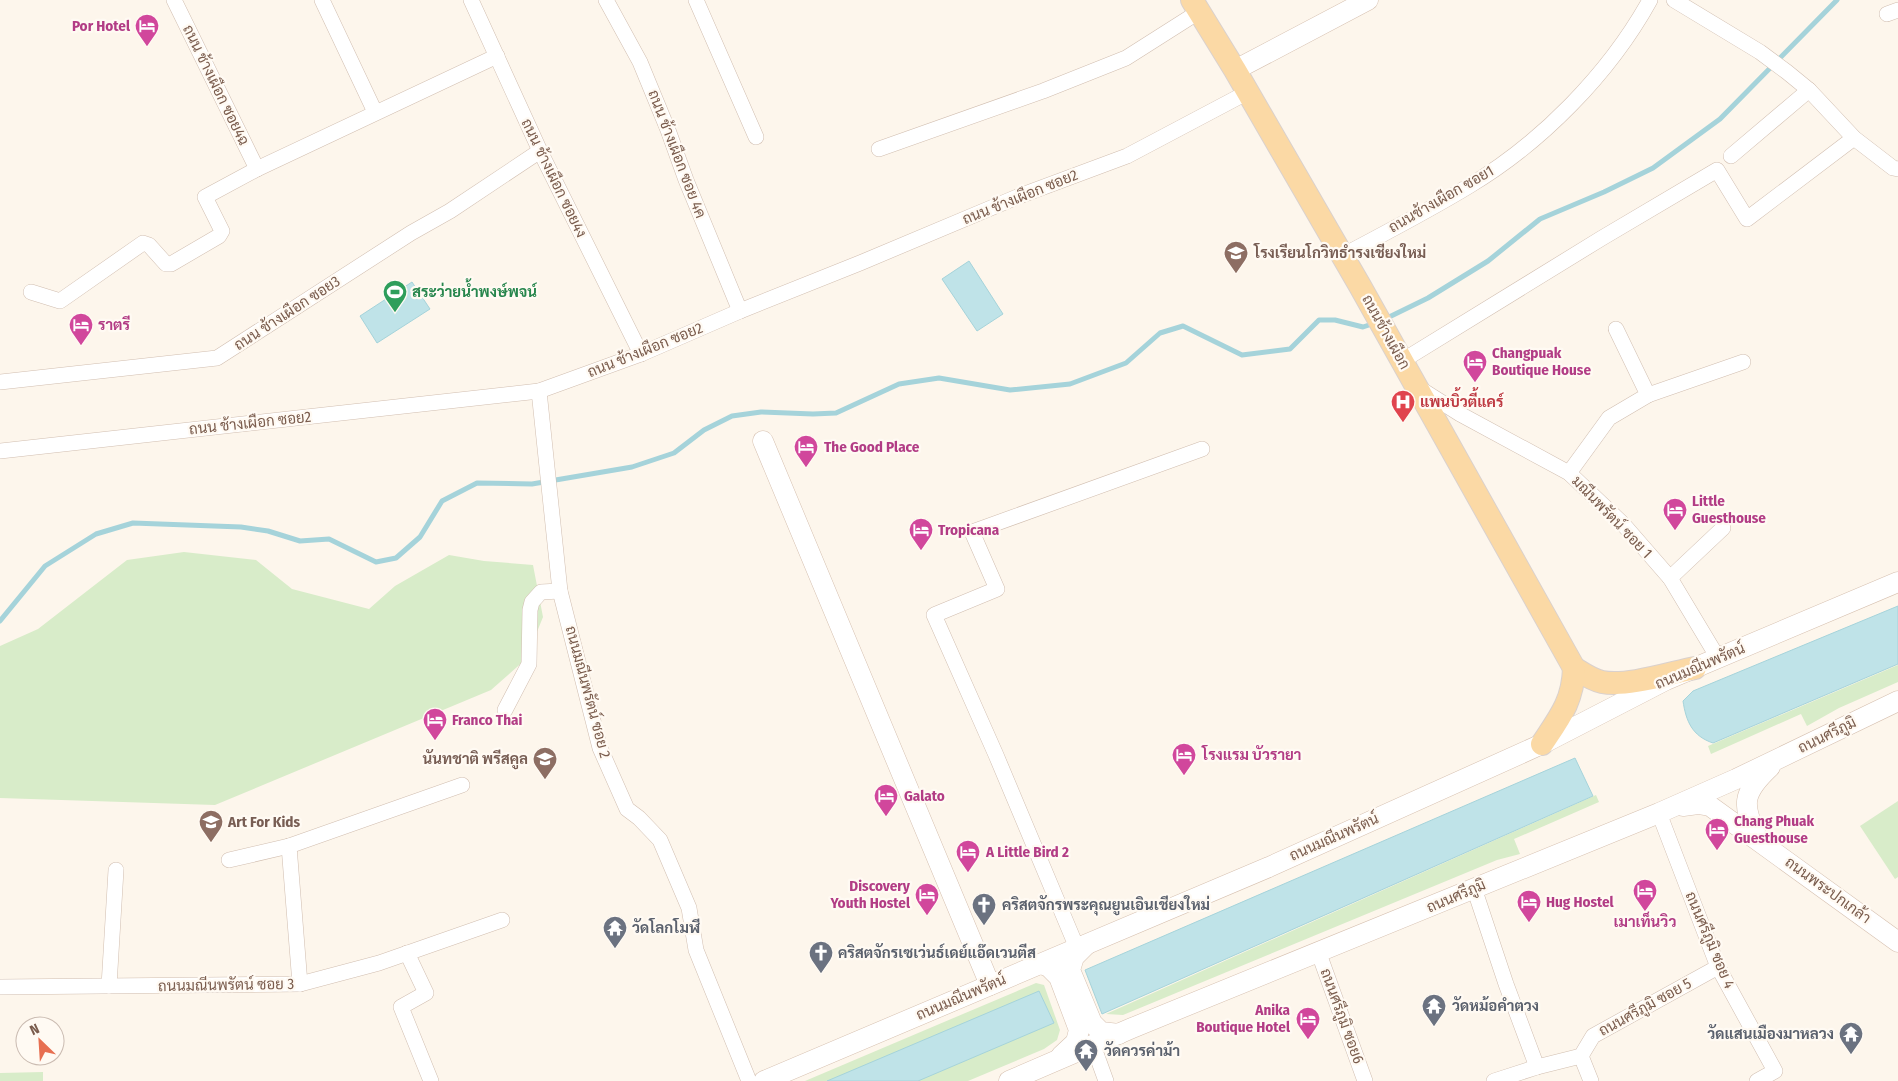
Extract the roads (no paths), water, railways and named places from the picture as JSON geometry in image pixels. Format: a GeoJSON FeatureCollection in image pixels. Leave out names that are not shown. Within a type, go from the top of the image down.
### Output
{"type":"FeatureCollection","features":[{"type":"Feature","properties":{"kind":"main road"},"geometry":{"type":"LineString","coordinates":[[1235,70],[1368,0]]}},
{"type":"Feature","properties":{"kind":"main road","name":"ถนนช้างเผือก"},"geometry":{"type":"LineString","coordinates":[[1196,6],[1372,307],[1574,668]]}},
{"type":"Feature","properties":{"kind":"main road"},"geometry":{"type":"LineString","coordinates":[[763,441],[990,985]]}},
{"type":"Feature","properties":{"kind":"main road","name":"ถนนมณีนพรัตน์"},"geometry":{"type":"LineString","coordinates":[[764,1081],[1269,866],[1542,744],[1666,680],[1898,582]]}},
{"type":"Feature","properties":{"kind":"main road"},"geometry":{"type":"LineString","coordinates":[[1542,744],[1571,697],[1574,683],[1574,668],[1601,682],[1615,683],[1695,668]]}},
{"type":"Feature","properties":{"kind":"main road","name":"ถนนศรีภูมิ"},"geometry":{"type":"LineString","coordinates":[[1009,1081],[1318,951],[1659,813],[1778,759],[1898,701]]}},
{"type":"Feature","properties":{"kind":"main road"},"geometry":{"type":"LineString","coordinates":[[1758,839],[1749,820],[1745,802],[1754,782],[1778,759]]}},
{"type":"Feature","properties":{"kind":"main road","name":"ถนนพระปกเกล้า"},"geometry":{"type":"LineString","coordinates":[[1659,813],[1679,806],[1698,804],[1710,806],[1898,942]]}},
{"type":"Feature","properties":{"kind":"main road"},"geometry":{"type":"LineString","coordinates":[[1065,974],[1082,946]]}},
{"type":"Feature","properties":{"kind":"main road"},"geometry":{"type":"LineString","coordinates":[[1040,964],[1065,974],[1085,1026],[1101,1032],[1118,1034]]}},
{"type":"Feature","properties":{"kind":"main road"},"geometry":{"type":"LineString","coordinates":[[1051,1063],[1076,1042],[1085,1026]]}},
{"type":"Feature","properties":{"kind":"street","name":"ถนน ช้างเผือก ซอย4ฉ"},"geometry":{"type":"LineString","coordinates":[[174,0],[257,169]]}},
{"type":"Feature","properties":{"kind":"street"},"geometry":{"type":"LineString","coordinates":[[322,0],[375,112]]}},
{"type":"Feature","properties":{"kind":"street","name":"ถนน ช้างเผือก ซอย4ง"},"geometry":{"type":"LineString","coordinates":[[470,0],[540,151],[641,354]]}},
{"type":"Feature","properties":{"kind":"street","name":"ถนน ช้างเผือก ซอย 4ค"},"geometry":{"type":"LineString","coordinates":[[606,0],[640,62],[740,311]]}},
{"type":"Feature","properties":{"kind":"street"},"geometry":{"type":"LineString","coordinates":[[696,0],[756,137]]}},
{"type":"Feature","properties":{"kind":"street","name":"ถนนช้างเผือก ซอย1"},"geometry":{"type":"LineString","coordinates":[[1342,256],[1470,186],[1529,144],[1560,116],[1590,83],[1621,45],[1650,0]]}},
{"type":"Feature","properties":{"kind":"street"},"geometry":{"type":"LineString","coordinates":[[1674,0],[1760,52],[1787,72],[1809,90],[1854,138],[1893,168],[1898,169]]}},
{"type":"Feature","properties":{"kind":"street"},"geometry":{"type":"LineString","coordinates":[[879,149],[1043,91],[1126,58],[1196,6]]}},
{"type":"Feature","properties":{"kind":"street"},"geometry":{"type":"LineString","coordinates":[[32,292],[60,301],[143,244],[149,245],[166,264],[171,264],[219,236],[222,231],[205,197],[257,169],[375,112],[497,56]]}},
{"type":"Feature","properties":{"kind":"street"},"geometry":{"type":"LineString","coordinates":[[1731,156],[1809,90]]}},
{"type":"Feature","properties":{"kind":"street","name":"ถนน ช้างเผือก ซอย2"},"geometry":{"type":"LineString","coordinates":[[0,451],[539,391],[641,354],[740,311],[1017,197],[1127,156],[1248,92]]}},
{"type":"Feature","properties":{"kind":"street"},"geometry":{"type":"LineString","coordinates":[[1402,361],[1717,170],[1747,220],[1854,138]]}},
{"type":"Feature","properties":{"kind":"street","name":"ถนน ช้างเผือก ซอย3"},"geometry":{"type":"LineString","coordinates":[[0,382],[217,358],[450,211],[540,151]]}},
{"type":"Feature","properties":{"kind":"street"},"geometry":{"type":"LineString","coordinates":[[1616,329],[1648,395]]}},
{"type":"Feature","properties":{"kind":"street"},"geometry":{"type":"LineString","coordinates":[[1569,473],[1610,418],[1648,395],[1743,362]]}},
{"type":"Feature","properties":{"kind":"street","name":"มณีนพรัตน์ ซอย 1"},"geometry":{"type":"LineString","coordinates":[[1416,386],[1460,414],[1569,473],[1623,524],[1670,578],[1718,658]]}},
{"type":"Feature","properties":{"kind":"street","name":"ถนนมณีนพรัตน์ ซอย 2"},"geometry":{"type":"LineString","coordinates":[[539,391],[560,591],[600,748],[627,809],[639,818],[660,840],[688,908],[696,950],[749,1081]]}},
{"type":"Feature","properties":{"kind":"street"},"geometry":{"type":"LineString","coordinates":[[1082,946],[934,615],[997,589],[972,532],[1202,449]]}},
{"type":"Feature","properties":{"kind":"street"},"geometry":{"type":"LineString","coordinates":[[1670,578],[1722,528]]}},
{"type":"Feature","properties":{"kind":"street"},"geometry":{"type":"LineString","coordinates":[[505,710],[529,664],[530,610],[532,602],[541,592],[560,591]]}},
{"type":"Feature","properties":{"kind":"street"},"geometry":{"type":"LineString","coordinates":[[228,860],[289,846],[462,785]]}},
{"type":"Feature","properties":{"kind":"street","name":"ถนนศรีภูมิ ซอย 4"},"geometry":{"type":"LineString","coordinates":[[1659,813],[1718,968],[1775,1072],[1756,1081]]}},
{"type":"Feature","properties":{"kind":"street"},"geometry":{"type":"LineString","coordinates":[[289,846],[300,984]]}},
{"type":"Feature","properties":{"kind":"street"},"geometry":{"type":"LineString","coordinates":[[109,986],[116,870]]}},
{"type":"Feature","properties":{"kind":"street"},"geometry":{"type":"LineString","coordinates":[[1474,888],[1506,984],[1537,1067]]}},
{"type":"Feature","properties":{"kind":"street","name":"ถนนมณีนพรัตน์ ซอย 3"},"geometry":{"type":"LineString","coordinates":[[0,987],[300,984],[379,963],[502,920]]}},
{"type":"Feature","properties":{"kind":"street","name":"ถนนศรีภูมิ ซอย6"},"geometry":{"type":"LineString","coordinates":[[1318,951],[1365,1081]]}},
{"type":"Feature","properties":{"kind":"street"},"geometry":{"type":"LineString","coordinates":[[407,954],[426,993],[401,1007],[431,1081]]}},
{"type":"Feature","properties":{"kind":"street","name":"ถนนศรีภูมิ ซอย 5"},"geometry":{"type":"LineString","coordinates":[[1581,1056],[1593,1036],[1718,968]]}},
{"type":"Feature","properties":{"kind":"street"},"geometry":{"type":"LineString","coordinates":[[1093,1045],[1106,1081]]}},
{"type":"Feature","properties":{"kind":"street"},"geometry":{"type":"LineString","coordinates":[[1494,1081],[1537,1067],[1581,1056],[1592,1081]]}},
{"type":"Feature","properties":{"kind":"water"},"geometry":{"type":"Polygon","coordinates":[[[969,261],[1003,314],[977,331],[942,279],[969,261]]]}},
{"type":"Feature","properties":{"kind":"water","name":"สระว่ายน้ำพงษ์พจน์"},"geometry":{"type":"Polygon","coordinates":[[[412,282],[430,309],[377,343],[360,316],[412,282]]]}},
{"type":"Feature","properties":{"kind":"water"},"geometry":{"type":"Polygon","coordinates":[[[1898,606],[1898,664],[1713,743],[1700,736],[1691,727],[1683,701],[1693,691],[1898,606]]]}},
{"type":"Feature","properties":{"kind":"water"},"geometry":{"type":"Polygon","coordinates":[[[1575,758],[1593,796],[1102,1014],[1085,970],[1575,758]]]}},
{"type":"Feature","properties":{"kind":"water"},"geometry":{"type":"Polygon","coordinates":[[[1039,991],[1054,1023],[918,1081],[827,1081],[1039,991]]]}},
{"type":"Feature","properties":{"kind":"waterway"},"geometry":{"type":"LineString","coordinates":[[1385,319],[1428,298],[1488,261],[1540,219],[1604,192],[1653,168],[1720,119],[1837,0]]}},
{"type":"Feature","properties":{"kind":"waterway"},"geometry":{"type":"LineString","coordinates":[[0,621],[45,566],[96,534],[133,523],[241,527],[268,531],[300,541],[329,539],[376,562],[396,558],[420,537],[442,501],[477,483],[532,484],[632,467],[674,453],[704,430],[732,416],[761,412],[836,413],[899,384],[939,378],[1010,390],[1070,384],[1126,363],[1160,333],[1183,326],[1242,355],[1290,349],[1319,320],[1335,320],[1363,327],[1375,323]]}},
{"type":"Feature","properties":{"kind":"place","name":"Por Hotel"},"geometry":{"type":"Point","coordinates":[147,47]}},
{"type":"Feature","properties":{"kind":"place","name":"โรงเรียนโกวิทธำรงเชียงใหม่"},"geometry":{"type":"Point","coordinates":[1236,274]}},
{"type":"Feature","properties":{"kind":"place","name":"สระว่ายน้ำพงษ์พจน์"},"geometry":{"type":"Point","coordinates":[395,313]}},
{"type":"Feature","properties":{"kind":"place","name":"ราตรี"},"geometry":{"type":"Point","coordinates":[81,346]}},
{"type":"Feature","properties":{"kind":"place","name":"Changpuak Boutique House"},"geometry":{"type":"Point","coordinates":[1475,383]}},
{"type":"Feature","properties":{"kind":"place","name":"แพนบิ้วตี้แคร์"},"geometry":{"type":"Point","coordinates":[1403,423]}},
{"type":"Feature","properties":{"kind":"place","name":"The Good Place"},"geometry":{"type":"Point","coordinates":[806,468]}},
{"type":"Feature","properties":{"kind":"place","name":"Little Guesthouse"},"geometry":{"type":"Point","coordinates":[1675,531]}},
{"type":"Feature","properties":{"kind":"place","name":"Tropicana"},"geometry":{"type":"Point","coordinates":[921,551]}},
{"type":"Feature","properties":{"kind":"place","name":"Franco Thai"},"geometry":{"type":"Point","coordinates":[435,741]}},
{"type":"Feature","properties":{"kind":"place","name":"โรงแรม บัวรายา"},"geometry":{"type":"Point","coordinates":[1184,776]}},
{"type":"Feature","properties":{"kind":"place","name":"นันทชาติ พรีสคูล"},"geometry":{"type":"Point","coordinates":[545,780]}},
{"type":"Feature","properties":{"kind":"place","name":"Galato"},"geometry":{"type":"Point","coordinates":[886,817]}},
{"type":"Feature","properties":{"kind":"place","name":"Art For Kids"},"geometry":{"type":"Point","coordinates":[211,843]}},
{"type":"Feature","properties":{"kind":"place","name":"Chang Phuak Guesthouse"},"geometry":{"type":"Point","coordinates":[1717,851]}},
{"type":"Feature","properties":{"kind":"place","name":"A Little Bird 2"},"geometry":{"type":"Point","coordinates":[968,873]}},
{"type":"Feature","properties":{"kind":"place","name":"เมาเท็นวิว"},"geometry":{"type":"Point","coordinates":[1645,912]}},
{"type":"Feature","properties":{"kind":"place","name":"Discovery Youth Hostel"},"geometry":{"type":"Point","coordinates":[927,916]}},
{"type":"Feature","properties":{"kind":"place","name":"Hug Hostel"},"geometry":{"type":"Point","coordinates":[1529,923]}},
{"type":"Feature","properties":{"kind":"place","name":"คริสตจักรพระคุณยูนเอินเชียงใหม่"},"geometry":{"type":"Point","coordinates":[984,926]}},
{"type":"Feature","properties":{"kind":"place","name":"วัดโลกโมฬี"},"geometry":{"type":"Point","coordinates":[615,949]}},
{"type":"Feature","properties":{"kind":"place","name":"คริสตจักรเซเว่นธ์เดย์แอ๊ดเวนตีส"},"geometry":{"type":"Point","coordinates":[821,974]}},
{"type":"Feature","properties":{"kind":"place","name":"วัดหม้อคำตวง"},"geometry":{"type":"Point","coordinates":[1434,1027]}},
{"type":"Feature","properties":{"kind":"place","name":"Anika Boutique Hotel"},"geometry":{"type":"Point","coordinates":[1308,1040]}},
{"type":"Feature","properties":{"kind":"place","name":"วัดแสนเมืองมาหลวง"},"geometry":{"type":"Point","coordinates":[1851,1055]}},
{"type":"Feature","properties":{"kind":"place","name":"วัดควรค่าม้า"},"geometry":{"type":"Point","coordinates":[1086,1072]}}]}
